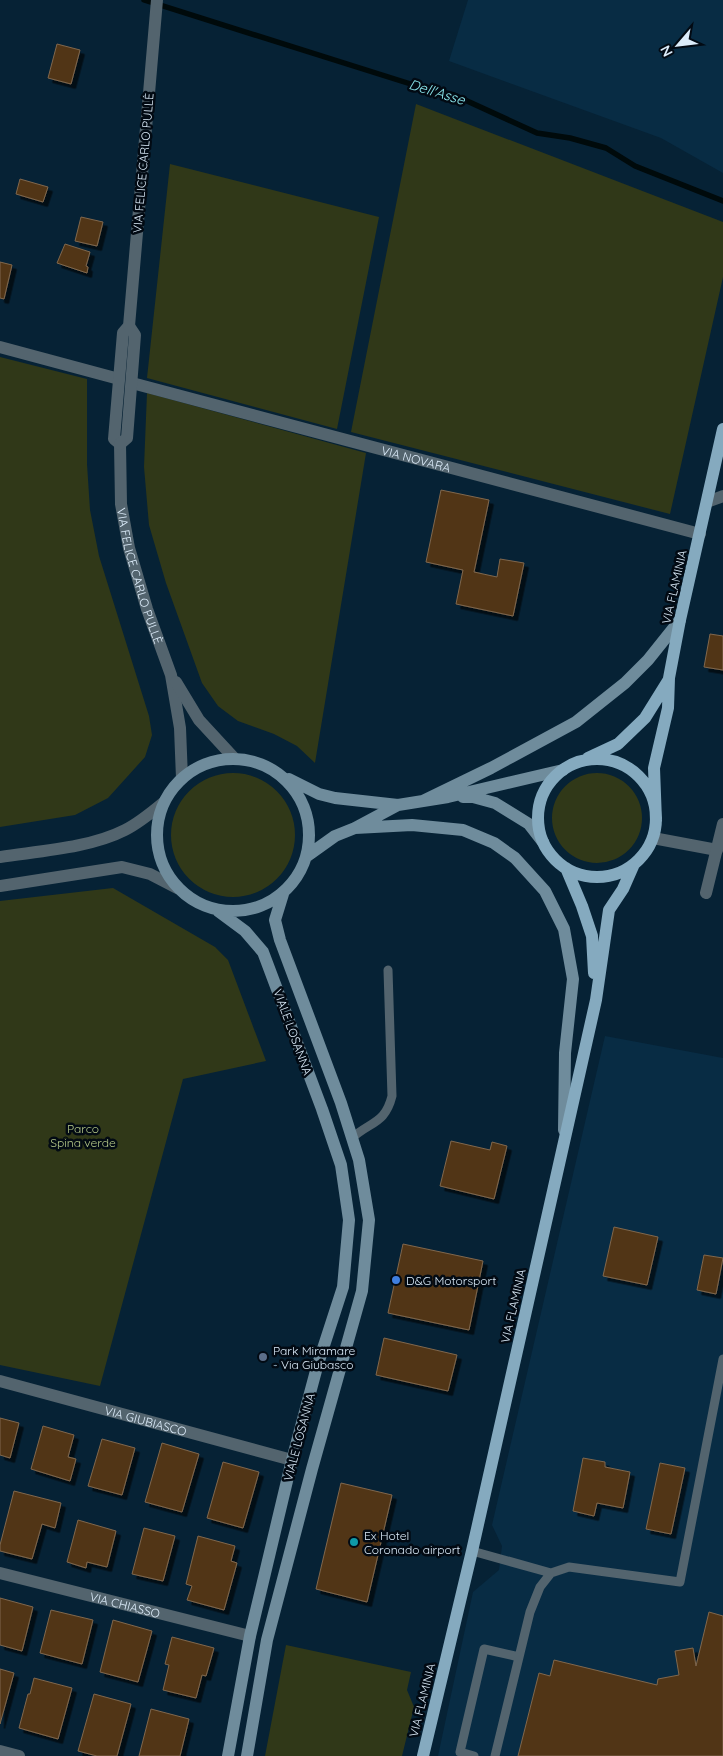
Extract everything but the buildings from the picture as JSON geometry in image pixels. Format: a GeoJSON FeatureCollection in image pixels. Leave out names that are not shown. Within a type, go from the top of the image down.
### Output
{"type":"FeatureCollection","features":[{"type":"Feature","properties":{"kind":"main road","name":"VIA FLAMINIA"},"geometry":{"type":"LineString","coordinates":[[656,822],[654,768],[668,708],[669,678],[680,620],[723,429]]}},
{"type":"Feature","properties":{"kind":"main road"},"geometry":{"type":"LineString","coordinates":[[423,801],[491,768],[576,722],[625,682],[648,660],[680,620]]}},
{"type":"Feature","properties":{"kind":"main road","name":"VIA FLAMINIA"},"geometry":{"type":"LineString","coordinates":[[575,764],[618,744],[645,718],[669,678]]}},
{"type":"Feature","properties":{"kind":"main road"},"geometry":{"type":"LineString","coordinates":[[276,772],[296,791],[302,803],[309,829],[307,856],[297,876],[283,894],[259,908],[232,912],[218,911],[196,902],[177,888],[161,862],[157,848],[156,832],[158,817],[168,794],[182,778],[206,763],[220,760],[250,760],[264,765],[319,794],[342,799],[398,805],[448,797],[563,770],[575,764],[598,759],[621,764],[640,778],[652,798],[656,822],[653,838],[648,848],[634,864],[616,874],[585,876],[566,868],[549,852],[529,824],[495,803],[473,797],[448,797]]}},
{"type":"Feature","properties":{"kind":"main road"},"geometry":{"type":"LineString","coordinates":[[543,842],[538,819],[542,797],[547,786],[563,770]]}},
{"type":"Feature","properties":{"kind":"main road"},"geometry":{"type":"LineString","coordinates":[[307,856],[335,836],[355,828],[398,805]]}},
{"type":"Feature","properties":{"kind":"main road"},"geometry":{"type":"LineString","coordinates":[[355,828],[412,825],[462,830],[494,843],[515,858],[545,891],[564,929],[573,978],[565,1053],[563,1146]]}},
{"type":"Feature","properties":{"kind":"main road","name":"VIA FLAMINIA"},"geometry":{"type":"LineString","coordinates":[[423,1756],[472,1551],[596,1000],[609,910],[634,864]]}},
{"type":"Feature","properties":{"kind":"main road"},"geometry":{"type":"LineString","coordinates":[[566,868],[592,936],[596,1000]]}},
{"type":"Feature","properties":{"kind":"main road","name":"VIALE LOSANNA"},"geometry":{"type":"LineString","coordinates":[[247,1756],[268,1640],[312,1469],[362,1291],[369,1220],[359,1160],[341,1103],[280,940],[275,920],[283,894]]}},
{"type":"Feature","properties":{"kind":"main road","name":"VIALE LOSANNA"},"geometry":{"type":"LineString","coordinates":[[218,911],[245,930],[263,952],[322,1109],[341,1166],[349,1220],[343,1286],[317,1367],[292,1460],[250,1636],[228,1756]]}},
{"type":"Feature","properties":{"kind":"street","name":"VIA FELICE CARLO PULLÈ"},"geometry":{"type":"LineString","coordinates":[[157,0],[129,326],[123,333],[114,438],[120,444],[121,504],[129,548],[147,609],[171,675],[180,728],[182,778]]}},
{"type":"Feature","properties":{"kind":"street","name":"VIA FELICE CARLO PULLÈ"},"geometry":{"type":"LineString","coordinates":[[120,444],[127,438],[132,383],[135,334],[129,326]]}},
{"type":"Feature","properties":{"kind":"street"},"geometry":{"type":"LineString","coordinates":[[0,347],[119,380]]}},
{"type":"Feature","properties":{"kind":"street","name":"VIA NOVARA"},"geometry":{"type":"LineString","coordinates":[[132,383],[700,534]]}},
{"type":"Feature","properties":{"kind":"street"},"geometry":{"type":"LineString","coordinates":[[707,502],[723,496]]}},
{"type":"Feature","properties":{"kind":"street","name":"VIA FELICE CARLO PULLÈ"},"geometry":{"type":"LineString","coordinates":[[171,675],[199,720],[235,759]]}},
{"type":"Feature","properties":{"kind":"street"},"geometry":{"type":"LineString","coordinates":[[0,857],[92,842],[109,837],[126,830],[163,803]]}},
{"type":"Feature","properties":{"kind":"street"},"geometry":{"type":"LineString","coordinates":[[706,893],[723,824]]}},
{"type":"Feature","properties":{"kind":"street"},"geometry":{"type":"LineString","coordinates":[[653,838],[716,850]]}},
{"type":"Feature","properties":{"kind":"street"},"geometry":{"type":"LineString","coordinates":[[0,886],[122,867],[150,874],[177,888]]}},
{"type":"Feature","properties":{"kind":"street","name":"VIA GIUBIASCO"},"geometry":{"type":"LineString","coordinates":[[0,1381],[292,1460]]}},
{"type":"Feature","properties":{"kind":"street","name":"VIA CHIASSO"},"geometry":{"type":"LineString","coordinates":[[0,1573],[250,1636]]}},
{"type":"Feature","properties":{"kind":"street"},"geometry":{"type":"LineString","coordinates":[[0,1751],[19,1756]]}},
{"type":"Feature","properties":{"kind":"lane"},"geometry":{"type":"LineString","coordinates":[[352,1138],[361,1130],[375,1124],[384,1115],[392,1096],[388,970]]}},
{"type":"Feature","properties":{"kind":"lane"},"geometry":{"type":"LineString","coordinates":[[495,1756],[530,1612],[540,1587],[551,1573],[569,1567],[680,1582],[723,1359]]}},
{"type":"Feature","properties":{"kind":"lane"},"geometry":{"type":"LineString","coordinates":[[472,1551],[551,1573]]}},
{"type":"Feature","properties":{"kind":"lane"},"geometry":{"type":"LineString","coordinates":[[474,1756],[460,1752],[484,1649],[520,1656]]}},
{"type":"Feature","properties":{"kind":"shaded area"},"geometry":{"type":"Polygon","coordinates":[[[468,0],[723,0],[723,173],[661,138],[449,61],[468,0]]]}},
{"type":"Feature","properties":{"kind":"shaded area"},"geometry":{"type":"Polygon","coordinates":[[[605,1036],[723,1058],[723,1756],[438,1756],[473,1592],[499,1570],[502,1546],[492,1525],[605,1036]]]}},
{"type":"Feature","properties":{"kind":"green space"},"geometry":{"type":"Polygon","coordinates":[[[416,104],[723,222],[723,277],[670,514],[351,432],[416,104]]]}},
{"type":"Feature","properties":{"kind":"green space"},"geometry":{"type":"Polygon","coordinates":[[[170,164],[379,217],[337,429],[147,378],[170,164]]]}},
{"type":"Feature","properties":{"kind":"green space"},"geometry":{"type":"Polygon","coordinates":[[[0,357],[87,379],[87,464],[90,510],[99,556],[149,716],[152,735],[145,757],[108,798],[75,815],[0,827],[0,357]]]}},
{"type":"Feature","properties":{"kind":"green space"},"geometry":{"type":"Polygon","coordinates":[[[147,393],[366,453],[315,763],[297,746],[274,734],[238,721],[218,706],[202,683],[166,583],[149,525],[144,467],[147,393]]]}},
{"type":"Feature","properties":{"kind":"green space"},"geometry":{"type":"Polygon","coordinates":[[[233,773],[257,778],[277,791],[290,811],[295,835],[290,859],[277,879],[257,892],[233,897],[209,892],[189,879],[176,859],[171,835],[176,811],[189,791],[209,778],[233,773]]]}},
{"type":"Feature","properties":{"kind":"green space"},"geometry":{"type":"Polygon","coordinates":[[[597,773],[614,777],[629,786],[638,801],[642,818],[638,835],[629,850],[614,859],[597,863],[580,859],[565,850],[556,835],[552,818],[556,801],[565,786],[580,777],[597,773]]]}},
{"type":"Feature","properties":{"kind":"green space","name":"Parco Spina verde"},"geometry":{"type":"Polygon","coordinates":[[[113,888],[215,947],[228,960],[266,1061],[183,1079],[100,1386],[0,1365],[0,901],[113,888]]]}},
{"type":"Feature","properties":{"kind":"green space"},"geometry":{"type":"Polygon","coordinates":[[[286,1645],[411,1672],[407,1690],[414,1707],[402,1756],[265,1756],[286,1645]]]}},
{"type":"Feature","properties":{"kind":"waterway","name":"Dell'Asse"},"geometry":{"type":"LineString","coordinates":[[144,0],[417,86],[454,95],[537,133],[570,138],[606,148],[635,166],[723,201]]}},
{"type":"Feature","properties":{"kind":"place","name":"D&G Motorsport"},"geometry":{"type":"Point","coordinates":[396,1280]}},
{"type":"Feature","properties":{"kind":"place","name":"Park Miramare - Via Giubasco"},"geometry":{"type":"Point","coordinates":[263,1357]}},
{"type":"Feature","properties":{"kind":"place","name":"Ex Hotel Coronado airport"},"geometry":{"type":"Point","coordinates":[354,1542]}}]}
